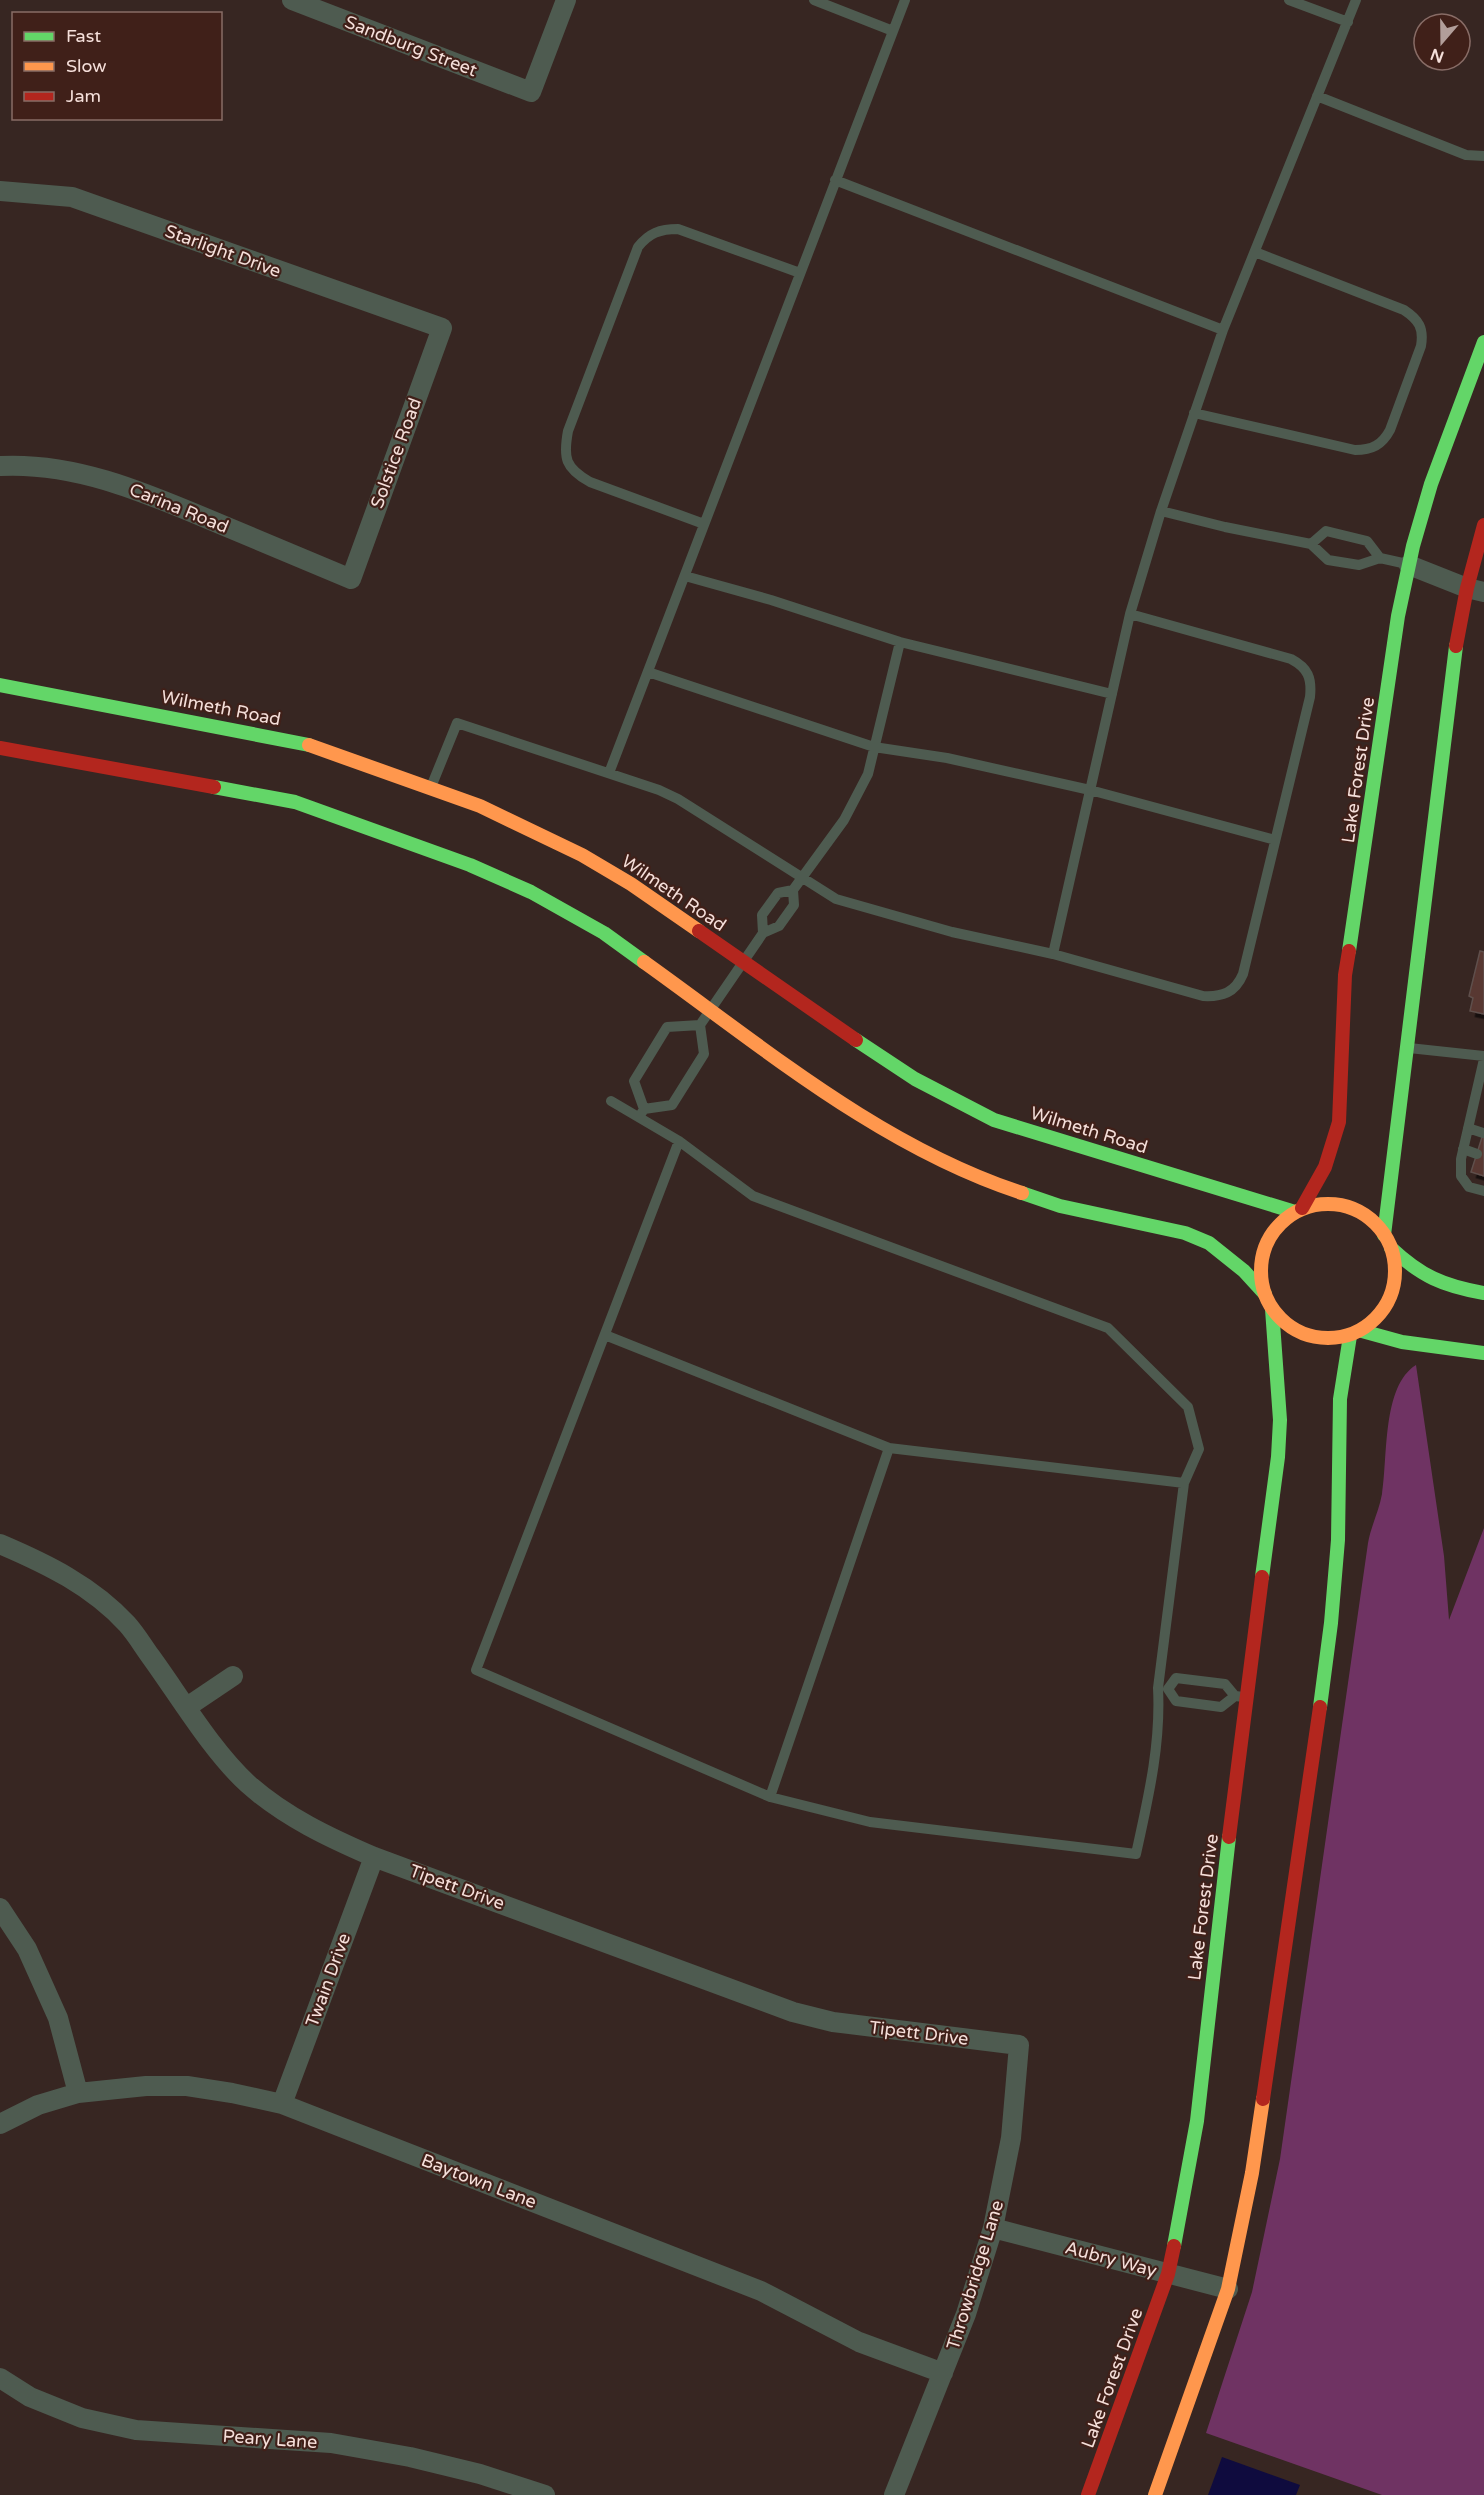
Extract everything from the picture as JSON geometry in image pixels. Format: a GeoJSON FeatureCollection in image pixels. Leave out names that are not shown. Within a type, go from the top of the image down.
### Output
{"type":"FeatureCollection","features":[{"type":"Feature","properties":{"kind":"main road","name":"Lake Forest Drive"},"geometry":{"type":"LineString","coordinates":[[1299,1210],[1318,1184],[1335,1143],[1339,1122],[1345,975],[1374,791],[1392,652],[1409,565],[1431,484],[1484,342]]}},
{"type":"Feature","properties":{"kind":"main road"},"geometry":{"type":"LineString","coordinates":[[1384,1235],[1454,658],[1476,590],[1484,525]]}},
{"type":"Feature","properties":{"kind":"main road","name":"Wilmeth Road"},"geometry":{"type":"LineString","coordinates":[[0,685],[304,743],[480,806],[582,855],[631,884],[915,1079],[994,1120],[1299,1210]]}},
{"type":"Feature","properties":{"kind":"main road"},"geometry":{"type":"LineString","coordinates":[[0,748],[295,802],[422,846],[531,892],[604,933],[876,1125],[956,1167],[1008,1189],[1060,1206],[1185,1233],[1209,1243],[1230,1259],[1265,1294]]}},
{"type":"Feature","properties":{"kind":"main road"},"geometry":{"type":"LineString","coordinates":[[1155,2495],[1228,2289],[1245,2215],[1327,1657],[1338,1540],[1340,1399],[1356,1333],[1377,1317],[1392,1292],[1395,1277],[1390,1248],[1384,1235],[1374,1223],[1349,1208],[1334,1205],[1299,1210],[1280,1225],[1265,1251],[1262,1265],[1265,1294],[1272,1309],[1294,1328],[1322,1338],[1356,1333],[1484,1353]]}},
{"type":"Feature","properties":{"kind":"main road"},"geometry":{"type":"LineString","coordinates":[[1390,1248],[1416,1272],[1430,1280],[1445,1286],[1484,1293]]}},
{"type":"Feature","properties":{"kind":"main road","name":"Lake Forest Drive"},"geometry":{"type":"LineString","coordinates":[[1088,2495],[1168,2274],[1193,2151],[1240,1696],[1278,1457],[1280,1420],[1272,1309]]}},
{"type":"Feature","properties":{"kind":"street","name":"Sandburg Street"},"geometry":{"type":"LineString","coordinates":[[292,0],[531,92],[566,0]]}},
{"type":"Feature","properties":{"kind":"street","name":"Starlight Drive"},"geometry":{"type":"LineString","coordinates":[[0,191],[72,197],[442,328]]}},
{"type":"Feature","properties":{"kind":"street","name":"Solstice Road"},"geometry":{"type":"LineString","coordinates":[[351,579],[442,328]]}},
{"type":"Feature","properties":{"kind":"street","name":"Carina Road"},"geometry":{"type":"LineString","coordinates":[[0,466],[27,464],[77,472],[141,491],[351,579]]}},
{"type":"Feature","properties":{"kind":"street"},"geometry":{"type":"LineString","coordinates":[[1409,565],[1476,590]]}},
{"type":"Feature","properties":{"kind":"street","name":"Tipett Drive"},"geometry":{"type":"LineString","coordinates":[[0,1545],[38,1561],[84,1586],[127,1624],[220,1753],[248,1784],[279,1808],[329,1838],[374,1857],[793,2012],[833,2022],[1019,2045]]}},
{"type":"Feature","properties":{"kind":"street"},"geometry":{"type":"LineString","coordinates":[[187,1707],[233,1676]]}},
{"type":"Feature","properties":{"kind":"street","name":"Twain Drive"},"geometry":{"type":"LineString","coordinates":[[282,2104],[374,1857]]}},
{"type":"Feature","properties":{"kind":"street"},"geometry":{"type":"LineString","coordinates":[[0,1908],[27,1949],[58,2018],[78,2093]]}},
{"type":"Feature","properties":{"kind":"street","name":"Throwbridge Lane"},"geometry":{"type":"LineString","coordinates":[[894,2495],[966,2314],[993,2228],[1011,2138],[1019,2045]]}},
{"type":"Feature","properties":{"kind":"street","name":"Baytown Lane"},"geometry":{"type":"LineString","coordinates":[[0,2124],[38,2105],[78,2093],[146,2086],[188,2086],[282,2104],[761,2291],[859,2342],[943,2373]]}},
{"type":"Feature","properties":{"kind":"street","name":"Aubry Way"},"geometry":{"type":"LineString","coordinates":[[993,2228],[1228,2289]]}},
{"type":"Feature","properties":{"kind":"street","name":"Peary Lane"},"geometry":{"type":"LineString","coordinates":[[0,2378],[30,2397],[82,2418],[136,2430],[331,2443],[410,2457],[469,2471],[545,2495]]}},
{"type":"Feature","properties":{"kind":"lane"},"geometry":{"type":"LineString","coordinates":[[814,0],[893,31]]}},
{"type":"Feature","properties":{"kind":"lane"},"geometry":{"type":"LineString","coordinates":[[609,773],[905,0]]}},
{"type":"Feature","properties":{"kind":"lane"},"geometry":{"type":"LineString","coordinates":[[1289,0],[1348,22]]}},
{"type":"Feature","properties":{"kind":"lane"},"geometry":{"type":"LineString","coordinates":[[1053,954],[1130,614],[1161,511],[1222,330],[1356,0]]}},
{"type":"Feature","properties":{"kind":"lane"},"geometry":{"type":"LineString","coordinates":[[1317,96],[1466,155],[1484,156]]}},
{"type":"Feature","properties":{"kind":"lane"},"geometry":{"type":"LineString","coordinates":[[835,180],[1222,330]]}},
{"type":"Feature","properties":{"kind":"lane"},"geometry":{"type":"LineString","coordinates":[[704,524],[590,482],[577,474],[567,462],[565,448],[568,431],[638,247],[645,237],[657,231],[678,229],[800,273]]}},
{"type":"Feature","properties":{"kind":"lane"},"geometry":{"type":"LineString","coordinates":[[1194,413],[1355,450],[1368,450],[1377,446],[1385,440],[1390,430],[1421,346],[1423,334],[1420,324],[1404,310],[1255,252]]}},
{"type":"Feature","properties":{"kind":"lane"},"geometry":{"type":"LineString","coordinates":[[1161,511],[1225,527],[1311,544],[1328,560],[1359,565],[1380,558],[1409,565]]}},
{"type":"Feature","properties":{"kind":"lane"},"geometry":{"type":"LineString","coordinates":[[1311,544],[1326,531],[1367,542],[1380,558]]}},
{"type":"Feature","properties":{"kind":"lane"},"geometry":{"type":"LineString","coordinates":[[684,576],[771,600],[900,642],[1112,694]]}},
{"type":"Feature","properties":{"kind":"lane"},"geometry":{"type":"LineString","coordinates":[[430,788],[457,723],[609,773],[678,799],[836,899],[952,932],[1053,954],[1203,996],[1217,997],[1230,993],[1239,984],[1243,974],[1311,686],[1308,673],[1301,664],[1291,659],[1130,614]]}},
{"type":"Feature","properties":{"kind":"lane"},"geometry":{"type":"LineString","coordinates":[[763,933],[779,926],[794,905],[793,890],[844,820],[859,794],[868,774],[900,642]]}},
{"type":"Feature","properties":{"kind":"lane"},"geometry":{"type":"LineString","coordinates":[[648,672],[874,747],[947,758],[1090,790],[1275,840]]}},
{"type":"Feature","properties":{"kind":"lane"},"geometry":{"type":"LineString","coordinates":[[641,1114],[672,1105],[704,1054],[700,1025],[745,963],[763,933],[762,915],[778,893],[793,890]]}},
{"type":"Feature","properties":{"kind":"lane"},"geometry":{"type":"LineString","coordinates":[[641,1114],[634,1081],[667,1027],[700,1025]]}},
{"type":"Feature","properties":{"kind":"lane"},"geometry":{"type":"LineString","coordinates":[[1406,1048],[1484,1057],[1479,1108],[1468,1128],[1463,1149],[1461,1176],[1469,1187],[1484,1191]]}},
{"type":"Feature","properties":{"kind":"lane"},"geometry":{"type":"LineString","coordinates":[[611,1101],[641,1114],[680,1141],[753,1196],[1108,1328],[1188,1407],[1199,1449],[1184,1483],[1155,1762],[1136,1854],[870,1822],[770,1797],[476,1670],[680,1141]]}},
{"type":"Feature","properties":{"kind":"lane"},"geometry":{"type":"LineString","coordinates":[[1468,1128],[1484,1133]]}},
{"type":"Feature","properties":{"kind":"lane"},"geometry":{"type":"LineString","coordinates":[[1463,1149],[1477,1154]]}},
{"type":"Feature","properties":{"kind":"lane"},"geometry":{"type":"LineString","coordinates":[[604,1335],[889,1448],[1184,1483]]}},
{"type":"Feature","properties":{"kind":"lane"},"geometry":{"type":"LineString","coordinates":[[770,1797],[889,1448]]}},
{"type":"Feature","properties":{"kind":"lane"},"geometry":{"type":"LineString","coordinates":[[1176,1678],[1225,1684],[1240,1696],[1221,1707],[1176,1701],[1163,1688],[1176,1678]]}},
{"type":"Feature","properties":{"kind":"shaded area"},"geometry":{"type":"Polygon","coordinates":[[[1416,1365],[1444,1556],[1449,1620],[1484,1528],[1484,2495],[1382,2495],[1206,2433],[1252,2292],[1280,2159],[1368,1543],[1382,1494],[1388,1424],[1397,1389],[1405,1375],[1416,1365]]]}},
{"type":"Feature","properties":{"kind":"shaded area"},"geometry":{"type":"Polygon","coordinates":[[[1222,2457],[1300,2485],[1296,2495],[1208,2495],[1222,2457]]]}},
{"type":"Feature","properties":{"kind":"building"},"geometry":{"type":"Polygon","coordinates":[[[1480,951],[1484,952],[1484,1014],[1470,1011],[1473,998],[1469,996],[1480,951]]]}},
{"type":"Feature","properties":{"kind":"building"},"geometry":{"type":"Polygon","coordinates":[[[1484,1131],[1484,1176],[1471,1172],[1484,1131]]]}},
{"type":"Feature","properties":{"kind":"traffic: fast"},"geometry":{"type":"LineString","coordinates":[[1349,951],[1398,616],[1413,546],[1431,484],[1484,342]]}},
{"type":"Feature","properties":{"kind":"traffic: fast"},"geometry":{"type":"LineString","coordinates":[[1384,1235],[1456,646]]}},
{"type":"Feature","properties":{"kind":"traffic: fast"},"geometry":{"type":"LineString","coordinates":[[0,685],[309,745]]}},
{"type":"Feature","properties":{"kind":"traffic: fast"},"geometry":{"type":"LineString","coordinates":[[214,787],[295,802],[470,865],[531,892],[604,933],[644,962]]}},
{"type":"Feature","properties":{"kind":"traffic: fast"},"geometry":{"type":"LineString","coordinates":[[856,1040],[915,1079],[994,1120],[1295,1212]]}},
{"type":"Feature","properties":{"kind":"traffic: fast"},"geometry":{"type":"LineString","coordinates":[[1022,1193],[1060,1206],[1185,1233],[1209,1243],[1244,1271],[1265,1294]]}},
{"type":"Feature","properties":{"kind":"traffic: fast"},"geometry":{"type":"LineString","coordinates":[[1391,1248],[1412,1266],[1433,1278],[1456,1287],[1484,1293]]}},
{"type":"Feature","properties":{"kind":"traffic: fast"},"geometry":{"type":"LineString","coordinates":[[1262,1577],[1278,1457],[1280,1420],[1272,1309]]}},
{"type":"Feature","properties":{"kind":"traffic: fast"},"geometry":{"type":"LineString","coordinates":[[1362,1331],[1402,1342],[1484,1353]]}},
{"type":"Feature","properties":{"kind":"traffic: fast"},"geometry":{"type":"LineString","coordinates":[[1320,1707],[1331,1623],[1338,1540],[1340,1399],[1350,1336]]}},
{"type":"Feature","properties":{"kind":"traffic: fast"},"geometry":{"type":"LineString","coordinates":[[1174,2246],[1197,2121],[1229,1837]]}},
{"type":"Feature","properties":{"kind":"traffic: slow"},"geometry":{"type":"LineString","coordinates":[[309,745],[480,806],[582,855],[631,884],[699,931]]}},
{"type":"Feature","properties":{"kind":"traffic: slow"},"geometry":{"type":"LineString","coordinates":[[644,962],[779,1060],[872,1122],[970,1173],[1022,1193]]}},
{"type":"Feature","properties":{"kind":"traffic: slow"},"geometry":{"type":"LineString","coordinates":[[1328,1204],[1353,1210],[1375,1224],[1389,1246],[1395,1271],[1389,1296],[1375,1318],[1353,1332],[1328,1338],[1303,1332],[1281,1318],[1267,1296],[1261,1271],[1267,1246],[1281,1224],[1303,1210],[1328,1204]]}},
{"type":"Feature","properties":{"kind":"traffic: slow"},"geometry":{"type":"LineString","coordinates":[[1155,2495],[1228,2289],[1252,2173],[1263,2099]]}},
{"type":"Feature","properties":{"kind":"traffic: jam"},"geometry":{"type":"LineString","coordinates":[[1456,646],[1467,588],[1484,525]]}},
{"type":"Feature","properties":{"kind":"traffic: jam"},"geometry":{"type":"LineString","coordinates":[[0,748],[214,787]]}},
{"type":"Feature","properties":{"kind":"traffic: jam"},"geometry":{"type":"LineString","coordinates":[[699,931],[856,1040]]}},
{"type":"Feature","properties":{"kind":"traffic: jam"},"geometry":{"type":"LineString","coordinates":[[1302,1208],[1325,1167],[1339,1122],[1345,975],[1349,951]]}},
{"type":"Feature","properties":{"kind":"traffic: jam"},"geometry":{"type":"LineString","coordinates":[[1229,1837],[1262,1577]]}},
{"type":"Feature","properties":{"kind":"traffic: jam"},"geometry":{"type":"LineString","coordinates":[[1263,2099],[1320,1707]]}},
{"type":"Feature","properties":{"kind":"traffic: jam"},"geometry":{"type":"LineString","coordinates":[[1088,2495],[1168,2274],[1174,2246]]}}]}
